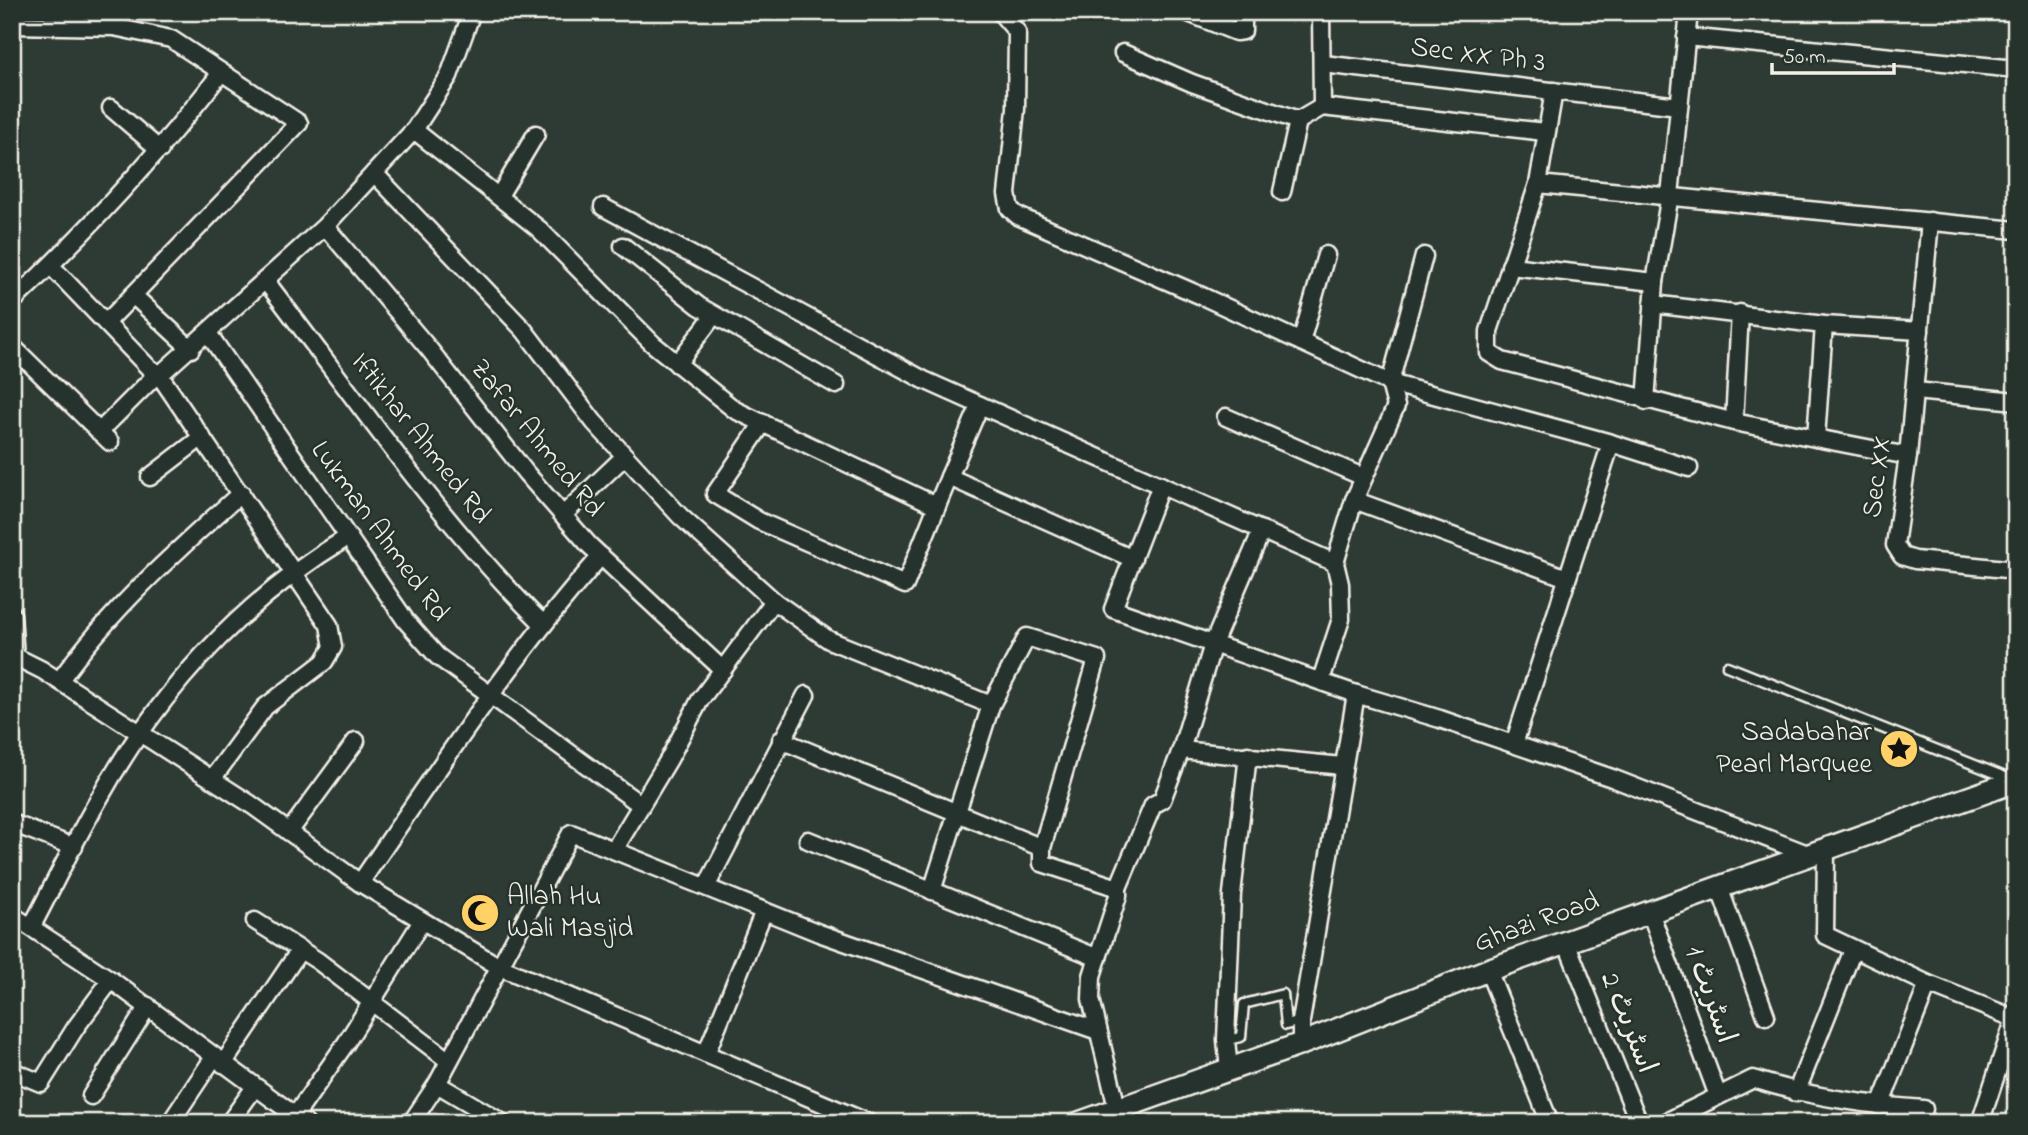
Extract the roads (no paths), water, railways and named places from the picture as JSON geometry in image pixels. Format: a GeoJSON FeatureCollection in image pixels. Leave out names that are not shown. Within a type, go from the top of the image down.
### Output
{"type":"FeatureCollection","features":[{"type":"Feature","properties":{"kind":"main road","name":"Ghazi Road"},"geometry":{"type":"LineString","coordinates":[[1079,1123],[1301,1044],[1488,970],[2016,781]]}},
{"type":"Feature","properties":{"kind":"street"},"geometry":{"type":"LineString","coordinates":[[12,346],[105,437],[158,373],[175,364],[326,226],[414,130],[449,76],[471,12]]}},
{"type":"Feature","properties":{"kind":"street"},"geometry":{"type":"LineString","coordinates":[[1000,12],[1007,16],[1017,32],[1018,47],[1016,109],[1007,194],[1010,209],[1034,225],[1204,297],[1390,383],[1611,443],[1689,468]]}},
{"type":"Feature","properties":{"kind":"street"},"geometry":{"type":"LineString","coordinates":[[1186,12],[1236,32],[1243,31],[1243,12]]}},
{"type":"Feature","properties":{"kind":"street"},"geometry":{"type":"LineString","coordinates":[[1321,12],[1322,107]]}},
{"type":"Feature","properties":{"kind":"street"},"geometry":{"type":"LineString","coordinates":[[1646,401],[1655,282],[1671,195],[1689,12]]}},
{"type":"Feature","properties":{"kind":"street"},"geometry":{"type":"LineString","coordinates":[[12,25],[126,28],[171,39],[299,123],[106,323]]}},
{"type":"Feature","properties":{"kind":"street"},"geometry":{"type":"LineString","coordinates":[[1686,37],[2016,69]]}},
{"type":"Feature","properties":{"kind":"street"},"geometry":{"type":"LineString","coordinates":[[1123,53],[1192,83],[1298,121]]}},
{"type":"Feature","properties":{"kind":"street","name":"Sec XX Ph 3"},"geometry":{"type":"LineString","coordinates":[[1322,64],[1679,106]]}},
{"type":"Feature","properties":{"kind":"street"},"geometry":{"type":"LineString","coordinates":[[12,302],[51,266],[160,150],[221,73]]}},
{"type":"Feature","properties":{"kind":"street"},"geometry":{"type":"LineString","coordinates":[[1554,91],[1538,184],[1489,331],[1489,353],[1502,361],[1646,401],[1734,422],[1908,456]]}},
{"type":"Feature","properties":{"kind":"street"},"geometry":{"type":"LineString","coordinates":[[1282,192],[1298,121],[1322,107],[1545,132]]}},
{"type":"Feature","properties":{"kind":"street"},"geometry":{"type":"LineString","coordinates":[[111,108],[160,150]]}},
{"type":"Feature","properties":{"kind":"street"},"geometry":{"type":"LineString","coordinates":[[414,130],[539,229],[653,344],[735,410],[937,506]]}},
{"type":"Feature","properties":{"kind":"street"},"geometry":{"type":"LineString","coordinates":[[499,196],[536,134]]}},
{"type":"Feature","properties":{"kind":"street"},"geometry":{"type":"LineString","coordinates":[[374,173],[524,330],[594,422],[680,516],[774,601],[829,640],[991,705]]}},
{"type":"Feature","properties":{"kind":"street"},"geometry":{"type":"LineString","coordinates":[[1538,184],[2016,230]]}},
{"type":"Feature","properties":{"kind":"street"},"geometry":{"type":"LineString","coordinates":[[603,207],[925,380],[1335,563]]}},
{"type":"Feature","properties":{"kind":"street","name":"Sec XX"},"geometry":{"type":"LineString","coordinates":[[1930,221],[1908,456],[1895,545],[1902,556],[1915,560],[2016,570]]}},
{"type":"Feature","properties":{"kind":"street","name":"Zafar Ahmed Rd"},"geometry":{"type":"LineString","coordinates":[[326,226],[563,515],[601,556],[723,670]]}},
{"type":"Feature","properties":{"kind":"street"},"geometry":{"type":"LineString","coordinates":[[623,246],[714,315],[836,385]]}},
{"type":"Feature","properties":{"kind":"street"},"geometry":{"type":"LineString","coordinates":[[1301,342],[1326,255]]}},
{"type":"Feature","properties":{"kind":"street"},"geometry":{"type":"LineString","coordinates":[[1321,680],[1340,619],[1340,584],[1335,563],[1354,500],[1396,406],[1390,383],[1424,257]]}},
{"type":"Feature","properties":{"kind":"street"},"geometry":{"type":"LineString","coordinates":[[51,266],[158,373],[329,625],[333,647],[324,662],[265,708],[212,779]]}},
{"type":"Feature","properties":{"kind":"street"},"geometry":{"type":"LineString","coordinates":[[1510,266],[1655,282]]}},
{"type":"Feature","properties":{"kind":"street","name":"Iftikhar Ahmed Rd"},"geometry":{"type":"LineString","coordinates":[[265,280],[436,504],[495,576],[542,623]]}},
{"type":"Feature","properties":{"kind":"street"},"geometry":{"type":"LineString","coordinates":[[134,295],[191,349]]}},
{"type":"Feature","properties":{"kind":"street"},"geometry":{"type":"LineString","coordinates":[[1653,304],[1824,325],[1920,331]]}},
{"type":"Feature","properties":{"kind":"street"},"geometry":{"type":"LineString","coordinates":[[1734,422],[1740,313]]}},
{"type":"Feature","properties":{"kind":"street"},"geometry":{"type":"LineString","coordinates":[[677,364],[714,315]]}},
{"type":"Feature","properties":{"kind":"street"},"geometry":{"type":"LineString","coordinates":[[1816,438],[1824,325]]}},
{"type":"Feature","properties":{"kind":"street","name":"Lukman Ahmed Rd"},"geometry":{"type":"LineString","coordinates":[[208,333],[348,537],[437,656],[641,805]]}},
{"type":"Feature","properties":{"kind":"street"},"geometry":{"type":"LineString","coordinates":[[1915,391],[2016,401]]}},
{"type":"Feature","properties":{"kind":"street"},"geometry":{"type":"LineString","coordinates":[[763,423],[715,494],[759,521],[905,585],[980,405]]}},
{"type":"Feature","properties":{"kind":"street"},"geometry":{"type":"LineString","coordinates":[[1226,417],[1363,477]]}},
{"type":"Feature","properties":{"kind":"street"},"geometry":{"type":"LineString","coordinates":[[150,477],[202,437]]}},
{"type":"Feature","properties":{"kind":"street"},"geometry":{"type":"LineString","coordinates":[[1514,744],[1611,443]]}},
{"type":"Feature","properties":{"kind":"street"},"geometry":{"type":"LineString","coordinates":[[563,515],[625,456]]}},
{"type":"Feature","properties":{"kind":"street"},"geometry":{"type":"LineString","coordinates":[[949,477],[1133,559]]}},
{"type":"Feature","properties":{"kind":"street"},"geometry":{"type":"LineString","coordinates":[[1161,485],[1113,609],[1356,694],[1514,744],[1818,852],[1825,935],[1928,985],[2015,1018],[1980,1123]]}},
{"type":"Feature","properties":{"kind":"street"},"geometry":{"type":"LineString","coordinates":[[60,680],[85,645],[126,599],[240,493]]}},
{"type":"Feature","properties":{"kind":"street"},"geometry":{"type":"LineString","coordinates":[[1354,500],[1567,578]]}},
{"type":"Feature","properties":{"kind":"street"},"geometry":{"type":"LineString","coordinates":[[1117,1108],[1091,999],[1092,976],[1118,896],[1118,887],[1153,805],[1162,800],[1181,750],[1213,644],[1262,530]]}},
{"type":"Feature","properties":{"kind":"street"},"geometry":{"type":"LineString","coordinates":[[32,926],[96,803],[140,732],[205,649],[294,573],[348,537]]}},
{"type":"Feature","properties":{"kind":"street"},"geometry":{"type":"LineString","coordinates":[[360,883],[488,695],[542,623],[601,556]]}},
{"type":"Feature","properties":{"kind":"street"},"geometry":{"type":"LineString","coordinates":[[614,849],[700,700],[774,601]]}},
{"type":"Feature","properties":{"kind":"street"},"geometry":{"type":"LineString","coordinates":[[12,614],[14,656],[60,680],[212,779],[360,883],[498,966],[869,1123]]}},
{"type":"Feature","properties":{"kind":"street"},"geometry":{"type":"LineString","coordinates":[[932,891],[991,705],[1027,637],[1097,659],[1042,848],[1042,863],[1118,887]]}},
{"type":"Feature","properties":{"kind":"street"},"geometry":{"type":"LineString","coordinates":[[1301,1044],[1301,1021],[1356,694]]}},
{"type":"Feature","properties":{"kind":"street"},"geometry":{"type":"LineString","coordinates":[[706,887],[806,695]]}},
{"type":"Feature","properties":{"kind":"street"},"geometry":{"type":"LineString","coordinates":[[781,740],[1042,848]]}},
{"type":"Feature","properties":{"kind":"street"},"geometry":{"type":"LineString","coordinates":[[289,832],[356,741]]}},
{"type":"Feature","properties":{"kind":"street"},"geometry":{"type":"LineString","coordinates":[[1181,750],[1342,766]]}},
{"type":"Feature","properties":{"kind":"street"},"geometry":{"type":"LineString","coordinates":[[1229,1069],[1226,1040],[1232,894],[1248,755]]}},
{"type":"Feature","properties":{"kind":"street"},"geometry":{"type":"LineString","coordinates":[[12,823],[74,847]]}},
{"type":"Feature","properties":{"kind":"street"},"geometry":{"type":"LineString","coordinates":[[411,1123],[437,1084],[571,833],[819,933],[1098,1031]]}},
{"type":"Feature","properties":{"kind":"street"},"geometry":{"type":"LineString","coordinates":[[808,840],[1098,958]]}},
{"type":"Feature","properties":{"kind":"street"},"geometry":{"type":"LineString","coordinates":[[1719,887],[1766,1016]]}},
{"type":"Feature","properties":{"kind":"street"},"geometry":{"type":"LineString","coordinates":[[706,1054],[764,911]]}},
{"type":"Feature","properties":{"kind":"street","name":"اسٹریٹ 1"},"geometry":{"type":"LineString","coordinates":[[1650,912],[1718,1096]]}},
{"type":"Feature","properties":{"kind":"street"},"geometry":{"type":"LineString","coordinates":[[12,915],[148,1006],[300,1119],[422,920]]}},
{"type":"Feature","properties":{"kind":"street"},"geometry":{"type":"LineString","coordinates":[[255,921],[372,1001],[449,1061]]}},
{"type":"Feature","properties":{"kind":"street","name":"اسٹریٹ 2"},"geometry":{"type":"LineString","coordinates":[[1566,942],[1639,1123]]}},
{"type":"Feature","properties":{"kind":"street"},"geometry":{"type":"LineString","coordinates":[[170,1123],[299,950]]}},
{"type":"Feature","properties":{"kind":"street"},"geometry":{"type":"LineString","coordinates":[[1796,1093],[1853,950]]}},
{"type":"Feature","properties":{"kind":"street"},"geometry":{"type":"LineString","coordinates":[[1488,970],[1550,1123]]}},
{"type":"Feature","properties":{"kind":"street"},"geometry":{"type":"LineString","coordinates":[[12,1071],[41,1083],[76,1027],[111,980]]}},
{"type":"Feature","properties":{"kind":"street"},"geometry":{"type":"LineString","coordinates":[[1880,1106],[1928,985]]}},
{"type":"Feature","properties":{"kind":"street"},"geometry":{"type":"LineString","coordinates":[[91,1096],[148,1006]]}},
{"type":"Feature","properties":{"kind":"street"},"geometry":{"type":"LineString","coordinates":[[1664,1123],[1753,1079],[1796,1093],[1880,1106],[1924,1109]]}},
{"type":"Feature","properties":{"kind":"street"},"geometry":{"type":"LineString","coordinates":[[437,1084],[503,1123]]}},
{"type":"Feature","properties":{"kind":"street"},"geometry":{"type":"LineString","coordinates":[[229,1123],[255,1087]]}},
{"type":"Feature","properties":{"kind":"lane"},"geometry":{"type":"LineString","coordinates":[[1727,666],[2016,781]]}},
{"type":"Feature","properties":{"kind":"lane"},"geometry":{"type":"LineString","coordinates":[[1226,1040],[1241,1037],[1244,1004],[1283,994],[1286,1025],[1301,1021]]}},
{"type":"Feature","properties":{"kind":"place","name":"Sadabahar Pearl Marquee"},"geometry":{"type":"Point","coordinates":[1899,749]}},
{"type":"Feature","properties":{"kind":"place","name":"Allah Hu Wali Masjid"},"geometry":{"type":"Point","coordinates":[480,913]}}]}
